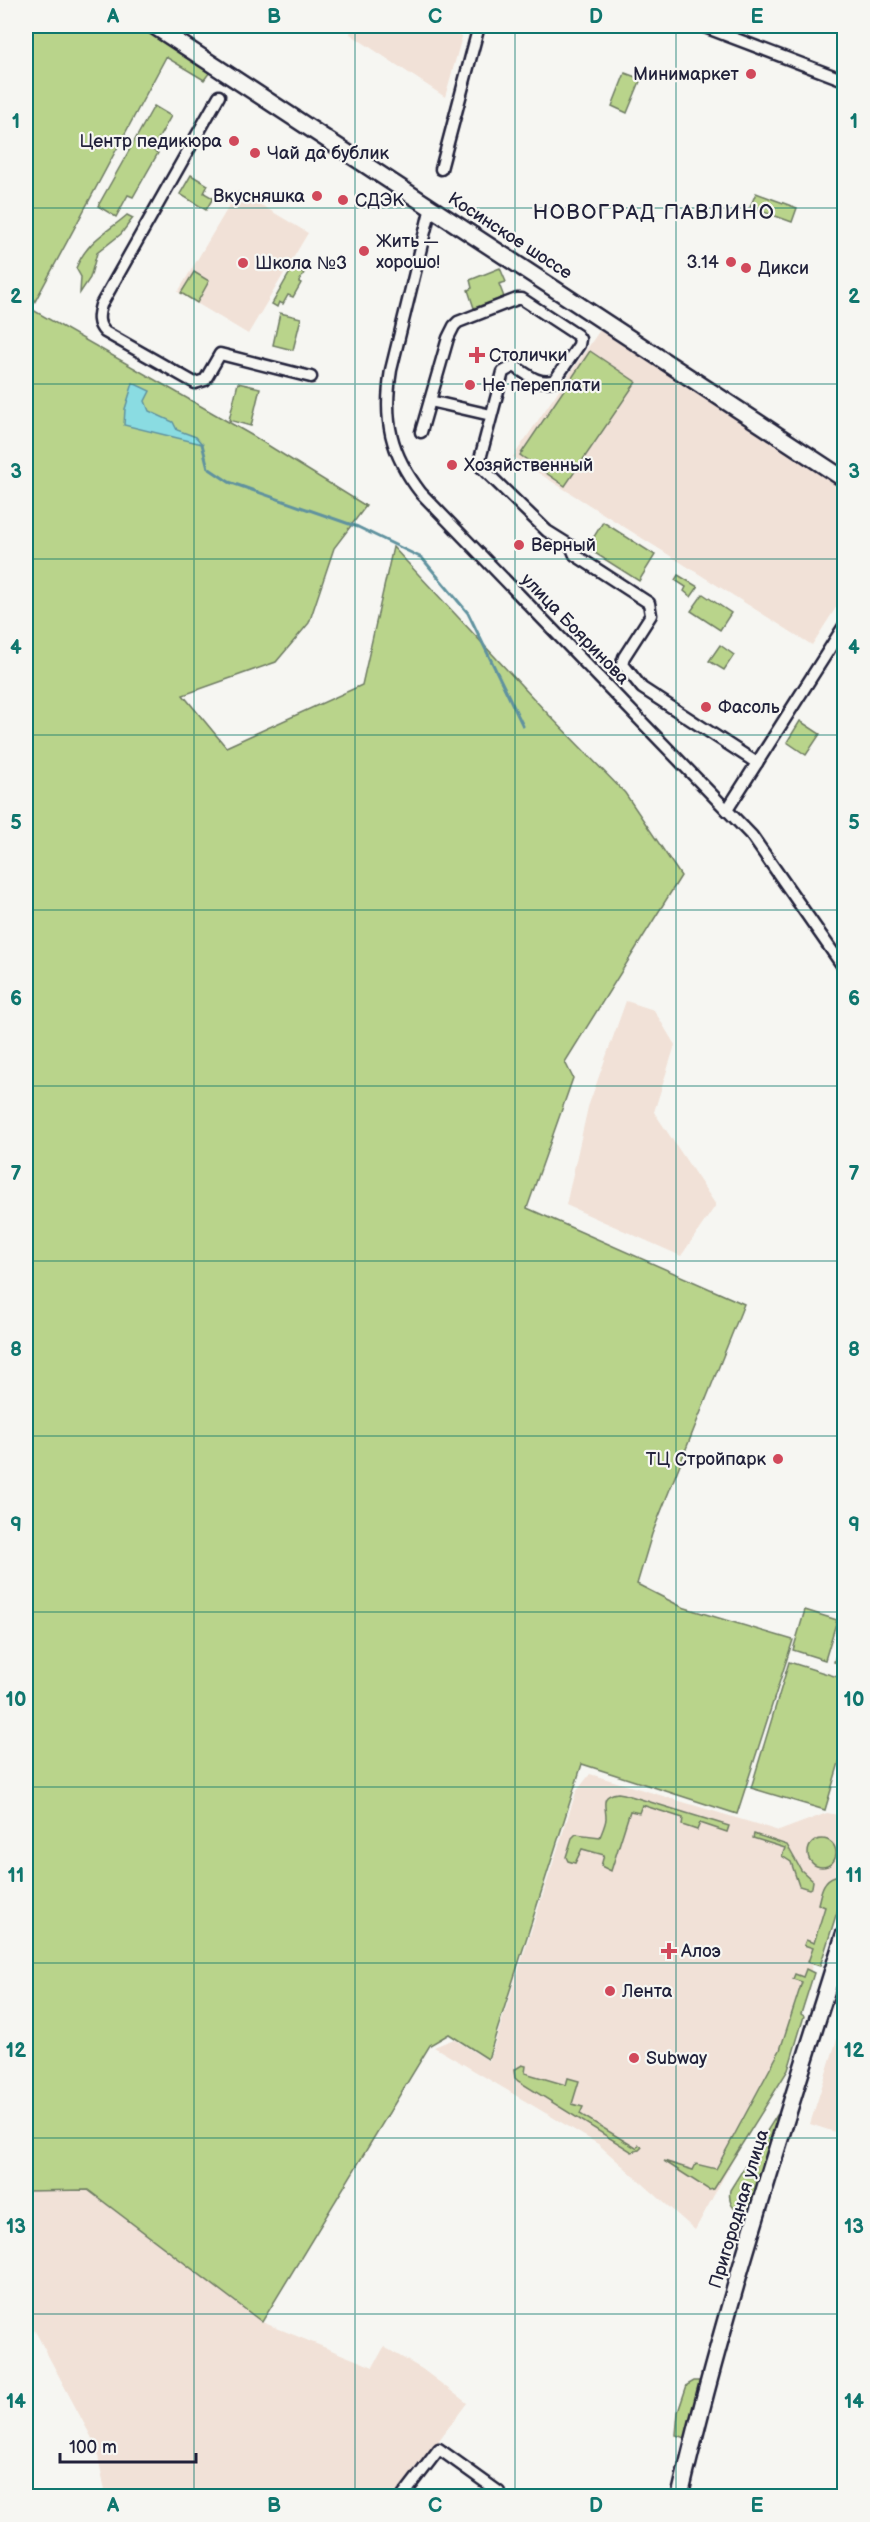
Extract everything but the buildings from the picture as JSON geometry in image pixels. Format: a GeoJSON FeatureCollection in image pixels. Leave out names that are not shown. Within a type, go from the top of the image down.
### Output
{"type":"FeatureCollection","features":[{"type":"Feature","properties":{"kind":"main road","name":"Косинское шоссе"},"geometry":{"type":"LineString","coordinates":[[154,26],[844,478]]}},
{"type":"Feature","properties":{"kind":"main road","name":"Пригородная улица"},"geometry":{"type":"LineString","coordinates":[[680,2496],[697,2423],[730,2303],[844,1935]]}},
{"type":"Feature","properties":{"kind":"street"},"geometry":{"type":"LineString","coordinates":[[441,169],[479,26]]}},
{"type":"Feature","properties":{"kind":"street"},"geometry":{"type":"LineString","coordinates":[[702,26],[844,80]]}},
{"type":"Feature","properties":{"kind":"street"},"geometry":{"type":"LineString","coordinates":[[839,26],[844,27]]}},
{"type":"Feature","properties":{"kind":"street"},"geometry":{"type":"LineString","coordinates":[[219,96],[101,305],[98,320],[100,327],[195,384],[205,380],[220,354],[311,377]]}},
{"type":"Feature","properties":{"kind":"street","name":"улица Бояринова"},"geometry":{"type":"LineString","coordinates":[[431,207],[391,370],[387,397],[390,431],[401,465],[420,493],[752,836],[844,968]]}},
{"type":"Feature","properties":{"kind":"street"},"geometry":{"type":"LineString","coordinates":[[421,432],[448,338],[454,326],[477,314],[522,299],[577,335],[580,339],[579,345],[555,380],[539,381],[514,366],[506,368],[501,376],[491,415],[480,459],[481,467],[485,474],[547,531],[571,546],[575,555],[652,607],[651,615],[624,657],[623,667],[642,688],[757,763]]}},
{"type":"Feature","properties":{"kind":"street"},"geometry":{"type":"LineString","coordinates":[[430,401],[491,415]]}},
{"type":"Feature","properties":{"kind":"street"},"geometry":{"type":"LineString","coordinates":[[727,810],[844,626]]}},
{"type":"Feature","properties":{"kind":"street"},"geometry":{"type":"LineString","coordinates":[[403,2496],[439,2449],[499,2492],[501,2496]]}},
{"type":"Feature","properties":{"kind":"shaded area"},"geometry":{"type":"Polygon","coordinates":[[[352,26],[448,26],[462,37],[445,97],[350,34],[352,26]]]}},
{"type":"Feature","properties":{"kind":"shaded area","name":"Школа №3"},"geometry":{"type":"Polygon","coordinates":[[[238,191],[308,233],[248,334],[178,292],[238,191]]]}},
{"type":"Feature","properties":{"kind":"shaded area"},"geometry":{"type":"Polygon","coordinates":[[[600,330],[844,488],[844,595],[812,645],[513,457],[600,330]]]}},
{"type":"Feature","properties":{"kind":"shaded area"},"geometry":{"type":"Polygon","coordinates":[[[626,1001],[654,1010],[675,1045],[654,1112],[716,1205],[681,1256],[566,1205],[588,1107],[626,1001]]]}},
{"type":"Feature","properties":{"kind":"shaded area"},"geometry":{"type":"Polygon","coordinates":[[[590,1774],[779,1831],[827,1813],[844,1816],[844,1862],[778,2077],[695,2230],[598,2144],[434,2047],[454,2039],[489,2061],[576,1792],[590,1774]]]}},
{"type":"Feature","properties":{"kind":"shaded area"},"geometry":{"type":"Polygon","coordinates":[[[844,2017],[844,2135],[810,2124],[844,2017]]]}},
{"type":"Feature","properties":{"kind":"shaded area"},"geometry":{"type":"Polygon","coordinates":[[[88,2190],[262,2322],[373,2367],[384,2347],[422,2369],[467,2403],[397,2496],[106,2496],[96,2446],[26,2314],[26,2191],[88,2190]]]}},
{"type":"Feature","properties":{"kind":"shaded area"},"geometry":{"type":"Polygon","coordinates":[[[835,2482],[844,2483],[844,2496],[835,2496],[835,2482]]]}},
{"type":"Feature","properties":{"kind":"green space"},"geometry":{"type":"Polygon","coordinates":[[[26,26],[140,26],[210,72],[204,80],[166,57],[31,309],[253,436],[366,506],[334,548],[309,623],[276,662],[183,695],[226,747],[362,685],[393,547],[548,714],[625,793],[681,876],[565,1062],[573,1078],[527,1208],[744,1304],[652,1534],[637,1584],[682,1607],[793,1640],[737,1814],[582,1764],[488,2059],[449,2034],[430,2045],[262,2322],[88,2190],[26,2191],[26,26]]]}},
{"type":"Feature","properties":{"kind":"green space"},"geometry":{"type":"Polygon","coordinates":[[[625,73],[641,79],[627,113],[612,106],[625,73]]]}},
{"type":"Feature","properties":{"kind":"green space"},"geometry":{"type":"Polygon","coordinates":[[[154,106],[171,116],[152,150],[158,153],[133,197],[128,195],[116,217],[98,206],[154,106]]]}},
{"type":"Feature","properties":{"kind":"green space"},"geometry":{"type":"Polygon","coordinates":[[[191,175],[208,185],[204,193],[213,198],[206,210],[180,194],[191,175]]]}},
{"type":"Feature","properties":{"kind":"green space"},"geometry":{"type":"Polygon","coordinates":[[[756,193],[797,208],[792,222],[750,207],[756,193]]]}},
{"type":"Feature","properties":{"kind":"green space"},"geometry":{"type":"Polygon","coordinates":[[[127,215],[133,218],[121,234],[97,253],[90,278],[80,293],[81,277],[76,268],[81,258],[98,238],[127,215]]]}},
{"type":"Feature","properties":{"kind":"green space"},"geometry":{"type":"Polygon","coordinates":[[[293,267],[304,273],[299,282],[301,283],[293,297],[288,295],[283,304],[279,302],[277,307],[272,304],[293,267]]]}},
{"type":"Feature","properties":{"kind":"green space"},"geometry":{"type":"Polygon","coordinates":[[[500,268],[506,282],[499,284],[504,297],[474,308],[468,290],[472,288],[470,280],[500,268]]]}},
{"type":"Feature","properties":{"kind":"green space"},"geometry":{"type":"Polygon","coordinates":[[[194,272],[209,281],[197,303],[181,293],[194,272]]]}},
{"type":"Feature","properties":{"kind":"green space"},"geometry":{"type":"Polygon","coordinates":[[[280,313],[301,318],[293,350],[273,345],[280,313]]]}},
{"type":"Feature","properties":{"kind":"green space"},"geometry":{"type":"Polygon","coordinates":[[[590,351],[636,382],[565,486],[520,455],[590,351]]]}},
{"type":"Feature","properties":{"kind":"green space"},"geometry":{"type":"Polygon","coordinates":[[[238,383],[260,388],[251,426],[229,420],[238,383]]]}},
{"type":"Feature","properties":{"kind":"green space"},"geometry":{"type":"Polygon","coordinates":[[[603,522],[655,555],[639,581],[587,548],[603,522]]]}},
{"type":"Feature","properties":{"kind":"green space"},"geometry":{"type":"Polygon","coordinates":[[[678,575],[698,587],[691,597],[684,591],[686,587],[675,580],[678,575]]]}},
{"type":"Feature","properties":{"kind":"green space"},"geometry":{"type":"Polygon","coordinates":[[[703,594],[731,613],[720,630],[691,611],[703,594]]]}},
{"type":"Feature","properties":{"kind":"green space"},"geometry":{"type":"Polygon","coordinates":[[[720,645],[734,655],[724,670],[709,661],[720,645]]]}},
{"type":"Feature","properties":{"kind":"green space"},"geometry":{"type":"Polygon","coordinates":[[[800,721],[820,734],[806,755],[787,742],[800,721]]]}},
{"type":"Feature","properties":{"kind":"green space"},"geometry":{"type":"Polygon","coordinates":[[[805,1610],[837,1620],[825,1660],[793,1650],[805,1610]]]}},
{"type":"Feature","properties":{"kind":"green space"},"geometry":{"type":"Polygon","coordinates":[[[844,1628],[844,1665],[834,1662],[844,1628]]]}},
{"type":"Feature","properties":{"kind":"green space"},"geometry":{"type":"Polygon","coordinates":[[[789,1662],[844,1679],[844,1746],[825,1810],[751,1788],[789,1662]]]}},
{"type":"Feature","properties":{"kind":"green space"},"geometry":{"type":"Polygon","coordinates":[[[618,1793],[729,1826],[727,1832],[700,1823],[697,1830],[682,1825],[683,1818],[642,1805],[639,1813],[630,1811],[611,1871],[601,1866],[604,1855],[582,1849],[575,1863],[568,1861],[566,1857],[572,1838],[576,1834],[600,1837],[606,1820],[606,1799],[618,1793]]]}},
{"type":"Feature","properties":{"kind":"green space"},"geometry":{"type":"Polygon","coordinates":[[[754,1834],[787,1845],[801,1870],[813,1881],[812,1887],[809,1889],[799,1886],[791,1862],[782,1856],[785,1848],[753,1838],[754,1834]]]}},
{"type":"Feature","properties":{"kind":"green space"},"geometry":{"type":"Polygon","coordinates":[[[822,1839],[832,1843],[836,1853],[832,1863],[822,1867],[812,1863],[808,1853],[812,1843],[822,1839]]]}},
{"type":"Feature","properties":{"kind":"green space"},"geometry":{"type":"Polygon","coordinates":[[[835,1876],[844,1877],[844,1890],[820,1966],[808,1962],[813,1948],[804,1945],[806,1940],[814,1943],[825,1907],[818,1904],[821,1891],[827,1881],[835,1876]]]}},
{"type":"Feature","properties":{"kind":"green space"},"geometry":{"type":"Polygon","coordinates":[[[806,1969],[814,1973],[801,2014],[804,2016],[788,2070],[714,2189],[709,2190],[664,2161],[693,2170],[696,2164],[716,2169],[780,2050],[802,1982],[793,1979],[795,1974],[803,1977],[806,1969]]]}},
{"type":"Feature","properties":{"kind":"green space"},"geometry":{"type":"Polygon","coordinates":[[[522,2065],[526,2066],[525,2073],[566,2085],[568,2078],[579,2081],[572,2104],[583,2107],[580,2114],[636,2148],[639,2145],[642,2147],[632,2152],[518,2081],[514,2070],[522,2065]]]}},
{"type":"Feature","properties":{"kind":"green space"},"geometry":{"type":"Polygon","coordinates":[[[777,2115],[780,2117],[749,2213],[745,2216],[732,2205],[730,2190],[777,2115]]]}},
{"type":"Feature","properties":{"kind":"green space"},"geometry":{"type":"Polygon","coordinates":[[[694,2381],[705,2381],[685,2438],[676,2435],[678,2412],[687,2385],[694,2381]]]}},
{"type":"Feature","properties":{"kind":"water"},"geometry":{"type":"Polygon","coordinates":[[[133,383],[150,391],[145,401],[149,411],[173,422],[177,430],[196,437],[202,444],[124,425],[125,409],[133,383]]]}},
{"type":"Feature","properties":{"kind":"waterway"},"geometry":{"type":"LineString","coordinates":[[202,444],[208,468],[229,482],[358,527],[422,558],[468,613],[523,726]]}},
{"type":"Feature","properties":{"kind":"place","name":"Минимаркет"},"geometry":{"type":"Point","coordinates":[751,74]}},
{"type":"Feature","properties":{"kind":"place","name":"Центр педикюра"},"geometry":{"type":"Point","coordinates":[234,141]}},
{"type":"Feature","properties":{"kind":"place","name":"Чай да бублик"},"geometry":{"type":"Point","coordinates":[255,153]}},
{"type":"Feature","properties":{"kind":"place","name":"Вкусняшка"},"geometry":{"type":"Point","coordinates":[317,196]}},
{"type":"Feature","properties":{"kind":"place","name":"СДЭК"},"geometry":{"type":"Point","coordinates":[343,200]}},
{"type":"Feature","properties":{"kind":"place","name":"Жить — хорошо!"},"geometry":{"type":"Point","coordinates":[364,251]}},
{"type":"Feature","properties":{"kind":"place","name":"3.14"},"geometry":{"type":"Point","coordinates":[731,262]}},
{"type":"Feature","properties":{"kind":"place","name":"Школа №3"},"geometry":{"type":"Point","coordinates":[243,263]}},
{"type":"Feature","properties":{"kind":"place","name":"Дикси"},"geometry":{"type":"Point","coordinates":[746,268]}},
{"type":"Feature","properties":{"kind":"place","name":"Столички"},"geometry":{"type":"Point","coordinates":[477,355]}},
{"type":"Feature","properties":{"kind":"place","name":"Не переплати"},"geometry":{"type":"Point","coordinates":[470,385]}},
{"type":"Feature","properties":{"kind":"place","name":"Хозяйственный"},"geometry":{"type":"Point","coordinates":[452,465]}},
{"type":"Feature","properties":{"kind":"place","name":"Верный"},"geometry":{"type":"Point","coordinates":[519,545]}},
{"type":"Feature","properties":{"kind":"place","name":"Фасоль"},"geometry":{"type":"Point","coordinates":[706,707]}},
{"type":"Feature","properties":{"kind":"place","name":"ТЦ Стройпарк"},"geometry":{"type":"Point","coordinates":[778,1459]}},
{"type":"Feature","properties":{"kind":"place","name":"Алоэ"},"geometry":{"type":"Point","coordinates":[669,1951]}},
{"type":"Feature","properties":{"kind":"place","name":"Лента"},"geometry":{"type":"Point","coordinates":[610,1991]}},
{"type":"Feature","properties":{"kind":"place","name":"Subway"},"geometry":{"type":"Point","coordinates":[634,2058]}},
{"type":"Feature","properties":{"kind":"district","name":"НОВОГРАД ПАВЛИНО"},"geometry":{"type":"Point","coordinates":[654,212]}}]}
